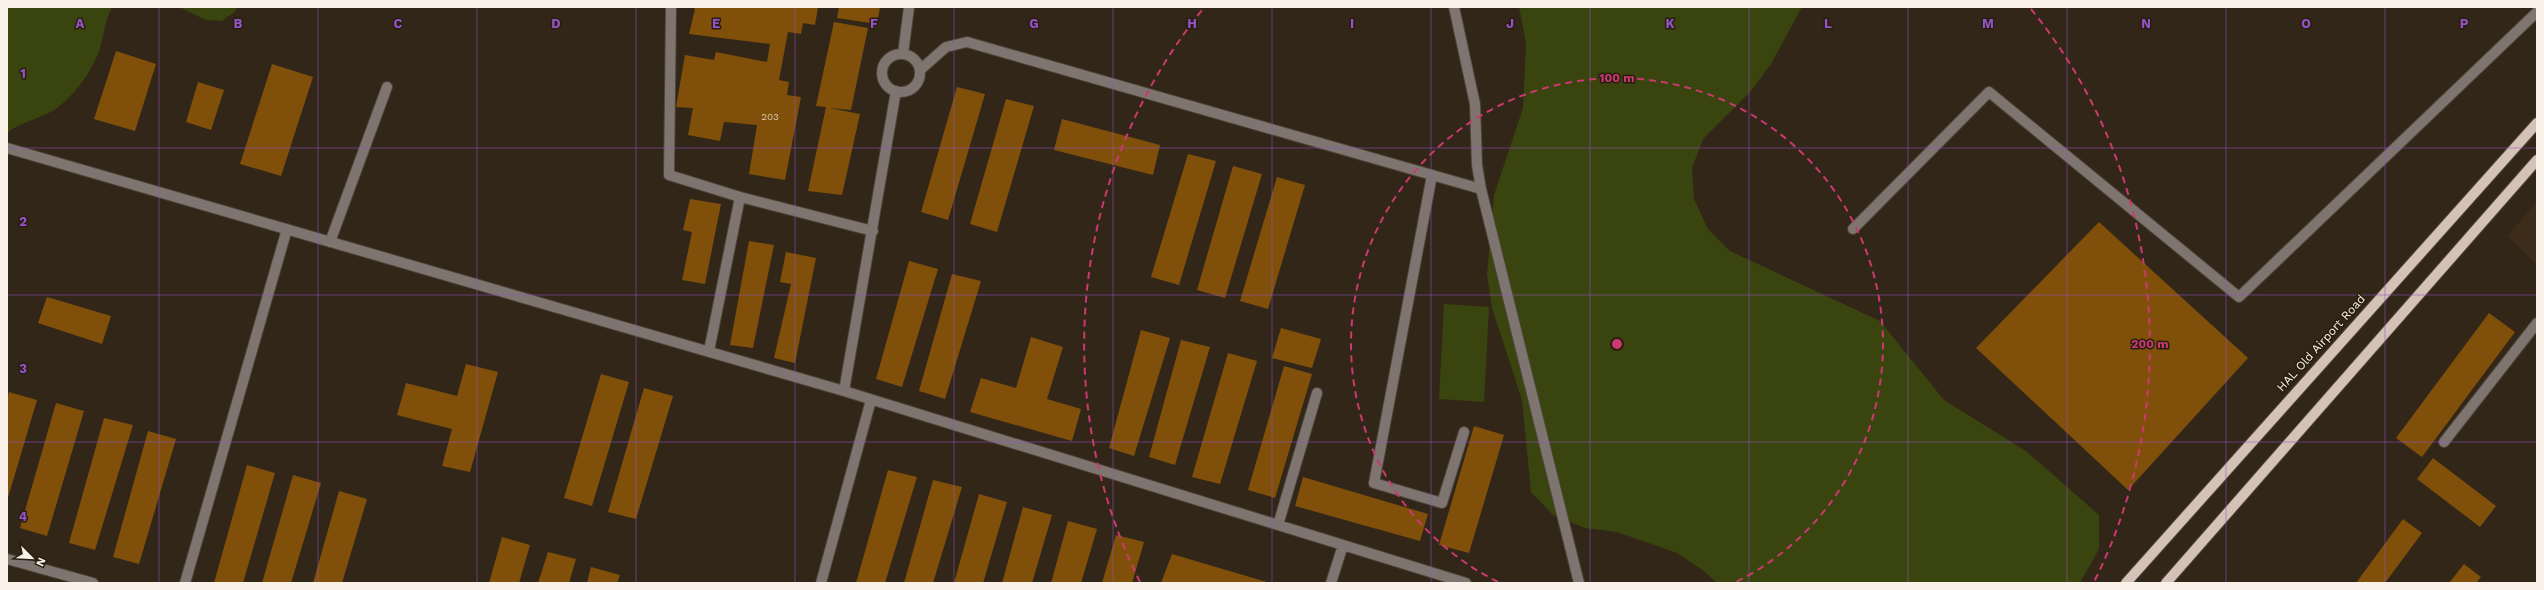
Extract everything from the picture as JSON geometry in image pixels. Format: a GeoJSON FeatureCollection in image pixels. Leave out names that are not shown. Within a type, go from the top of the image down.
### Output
{"type":"FeatureCollection","features":[{"type":"Feature","properties":{"kind":"main road","name":"HAL Old Airport Road"},"geometry":{"type":"LineString","coordinates":[[2126,583],[2537,123]]}},
{"type":"Feature","properties":{"kind":"main road"},"geometry":{"type":"LineString","coordinates":[[2166,583],[2537,160]]}},
{"type":"Feature","properties":{"kind":"lane"},"geometry":{"type":"LineString","coordinates":[[671,7],[669,175],[740,197],[873,231]]}},
{"type":"Feature","properties":{"kind":"lane"},"geometry":{"type":"LineString","coordinates":[[903,54],[909,7]]}},
{"type":"Feature","properties":{"kind":"lane"},"geometry":{"type":"LineString","coordinates":[[1454,7],[1475,104],[1477,165],[1481,189],[1579,583]]}},
{"type":"Feature","properties":{"kind":"lane"},"geometry":{"type":"LineString","coordinates":[[2528,21],[2530,7]]}},
{"type":"Feature","properties":{"kind":"lane"},"geometry":{"type":"LineString","coordinates":[[1853,229],[1989,92],[2239,297],[2537,12]]}},
{"type":"Feature","properties":{"kind":"lane"},"geometry":{"type":"LineString","coordinates":[[920,70],[946,47],[967,42],[1481,189]]}},
{"type":"Feature","properties":{"kind":"lane"},"geometry":{"type":"LineString","coordinates":[[903,54],[914,59],[920,70],[920,76],[914,87],[908,90],[896,91],[886,84],[883,72],[884,66],[892,57],[903,54]]}},
{"type":"Feature","properties":{"kind":"lane"},"geometry":{"type":"LineString","coordinates":[[330,242],[387,87]]}},
{"type":"Feature","properties":{"kind":"lane"},"geometry":{"type":"LineString","coordinates":[[844,391],[873,231],[896,91]]}},
{"type":"Feature","properties":{"kind":"lane"},"geometry":{"type":"LineString","coordinates":[[7,148],[844,391],[1466,583]]}},
{"type":"Feature","properties":{"kind":"lane"},"geometry":{"type":"LineString","coordinates":[[1432,175],[1374,483],[1442,503],[1464,432]]}},
{"type":"Feature","properties":{"kind":"lane"},"geometry":{"type":"LineString","coordinates":[[709,351],[740,197]]}},
{"type":"Feature","properties":{"kind":"lane"},"geometry":{"type":"LineString","coordinates":[[185,583],[287,229]]}},
{"type":"Feature","properties":{"kind":"lane"},"geometry":{"type":"LineString","coordinates":[[2444,442],[2537,323]]}},
{"type":"Feature","properties":{"kind":"lane"},"geometry":{"type":"LineString","coordinates":[[1278,525],[1317,394]]}},
{"type":"Feature","properties":{"kind":"lane"},"geometry":{"type":"LineString","coordinates":[[821,583],[870,400]]}},
{"type":"Feature","properties":{"kind":"lane"},"geometry":{"type":"LineString","coordinates":[[1331,583],[1343,545]]}},
{"type":"Feature","properties":{"kind":"lane"},"geometry":{"type":"LineString","coordinates":[[7,559],[93,583]]}},
{"type":"Feature","properties":{"kind":"shaded area"},"geometry":{"type":"Polygon","coordinates":[[[2537,202],[2537,264],[2507,236],[2537,202]]]}},
{"type":"Feature","properties":{"kind":"green space"},"geometry":{"type":"Polygon","coordinates":[[[7,7],[112,7],[96,59],[76,90],[70,97],[51,112],[7,133],[7,7]]]}},
{"type":"Feature","properties":{"kind":"green space"},"geometry":{"type":"Polygon","coordinates":[[[179,7],[237,7],[236,11],[222,21],[206,20],[179,7]]]}},
{"type":"Feature","properties":{"kind":"green space"},"geometry":{"type":"Polygon","coordinates":[[[1519,7],[1802,7],[1771,64],[1751,91],[1703,139],[1692,168],[1694,199],[1708,229],[1730,251],[1880,321],[1944,400],[2026,451],[2099,515],[2099,549],[2080,583],[1717,583],[1704,571],[1677,553],[1617,532],[1585,528],[1553,515],[1531,492],[1522,400],[1492,308],[1487,274],[1494,195],[1523,108],[1526,43],[1519,7]]]}},
{"type":"Feature","properties":{"kind":"green space"},"geometry":{"type":"Polygon","coordinates":[[[1444,304],[1489,307],[1484,402],[1439,399],[1444,304]]]}},
{"type":"Feature","properties":{"kind":"building"},"geometry":{"type":"Polygon","coordinates":[[[691,7],[818,7],[815,25],[803,23],[801,34],[788,32],[779,80],[789,82],[787,95],[801,97],[785,180],[749,174],[757,125],[724,122],[720,141],[688,135],[693,108],[676,107],[685,55],[714,60],[716,52],[767,62],[770,44],[689,34],[695,9],[691,7]]]}},
{"type":"Feature","properties":{"kind":"building"},"geometry":{"type":"Polygon","coordinates":[[[839,7],[880,7],[877,24],[837,18],[839,7]]]}},
{"type":"Feature","properties":{"kind":"building"},"geometry":{"type":"Polygon","coordinates":[[[834,22],[868,28],[851,110],[829,108],[860,114],[842,195],[808,191],[826,107],[816,106],[834,22]]]}},
{"type":"Feature","properties":{"kind":"building"},"geometry":{"type":"Polygon","coordinates":[[[116,51],[156,64],[135,131],[94,119],[116,51]]]}},
{"type":"Feature","properties":{"kind":"building"},"geometry":{"type":"Polygon","coordinates":[[[272,64],[313,77],[281,176],[240,164],[272,64]]]}},
{"type":"Feature","properties":{"kind":"building"},"geometry":{"type":"Polygon","coordinates":[[[198,82],[224,90],[211,130],[186,122],[198,82]]]}},
{"type":"Feature","properties":{"kind":"building"},"geometry":{"type":"Polygon","coordinates":[[[957,87],[985,94],[948,220],[921,212],[957,87]]]}},
{"type":"Feature","properties":{"kind":"building"},"geometry":{"type":"Polygon","coordinates":[[[1006,99],[1034,106],[997,232],[970,224],[1006,99]]]}},
{"type":"Feature","properties":{"kind":"building"},"geometry":{"type":"Polygon","coordinates":[[[1062,119],[1160,145],[1153,175],[1054,150],[1062,119]]]}},
{"type":"Feature","properties":{"kind":"building"},"geometry":{"type":"Polygon","coordinates":[[[1188,154],[1216,161],[1179,285],[1151,277],[1188,154]]]}},
{"type":"Feature","properties":{"kind":"building"},"geometry":{"type":"Polygon","coordinates":[[[1233,166],[1262,174],[1225,298],[1197,290],[1233,166]]]}},
{"type":"Feature","properties":{"kind":"building"},"geometry":{"type":"Polygon","coordinates":[[[1277,177],[1305,185],[1268,309],[1240,301],[1277,177]]]}},
{"type":"Feature","properties":{"kind":"building"},"geometry":{"type":"Polygon","coordinates":[[[690,199],[721,204],[705,284],[682,280],[692,232],[683,230],[690,199]]]}},
{"type":"Feature","properties":{"kind":"building"},"geometry":{"type":"Polygon","coordinates":[[[2099,222],[2248,358],[2128,490],[1976,348],[2099,222]]]}},
{"type":"Feature","properties":{"kind":"building"},"geometry":{"type":"Polygon","coordinates":[[[749,241],[774,245],[753,348],[730,345],[749,241]]]}},
{"type":"Feature","properties":{"kind":"building"},"geometry":{"type":"Polygon","coordinates":[[[786,252],[816,258],[795,363],[774,358],[791,284],[780,282],[786,252]]]}},
{"type":"Feature","properties":{"kind":"building"},"geometry":{"type":"Polygon","coordinates":[[[909,261],[938,269],[902,387],[876,379],[909,261]]]}},
{"type":"Feature","properties":{"kind":"building"},"geometry":{"type":"Polygon","coordinates":[[[952,274],[981,281],[945,399],[919,391],[952,274]]]}},
{"type":"Feature","properties":{"kind":"building"},"geometry":{"type":"Polygon","coordinates":[[[47,297],[111,316],[102,344],[38,323],[47,297]]]}},
{"type":"Feature","properties":{"kind":"building"},"geometry":{"type":"Polygon","coordinates":[[[2489,313],[2515,332],[2422,457],[2396,438],[2489,313]]]}},
{"type":"Feature","properties":{"kind":"building"},"geometry":{"type":"Polygon","coordinates":[[[1281,328],[1321,339],[1312,368],[1272,358],[1281,328]]]}},
{"type":"Feature","properties":{"kind":"building"},"geometry":{"type":"Polygon","coordinates":[[[1141,330],[1170,338],[1134,456],[1109,448],[1141,330]]]}},
{"type":"Feature","properties":{"kind":"building"},"geometry":{"type":"Polygon","coordinates":[[[1031,337],[1063,347],[1047,399],[1081,409],[1072,441],[970,412],[981,378],[1016,388],[1031,337]]]}},
{"type":"Feature","properties":{"kind":"building"},"geometry":{"type":"Polygon","coordinates":[[[1181,340],[1210,347],[1175,465],[1149,457],[1181,340]]]}},
{"type":"Feature","properties":{"kind":"building"},"geometry":{"type":"Polygon","coordinates":[[[1228,353],[1257,361],[1220,484],[1192,477],[1228,353]]]}},
{"type":"Feature","properties":{"kind":"building"},"geometry":{"type":"Polygon","coordinates":[[[466,364],[498,372],[470,472],[442,466],[452,429],[397,415],[406,383],[457,396],[466,364]]]}},
{"type":"Feature","properties":{"kind":"building"},"geometry":{"type":"Polygon","coordinates":[[[1284,366],[1312,374],[1275,498],[1248,490],[1284,366]]]}},
{"type":"Feature","properties":{"kind":"building"},"geometry":{"type":"Polygon","coordinates":[[[601,374],[629,382],[592,506],[564,498],[601,374]]]}},
{"type":"Feature","properties":{"kind":"building"},"geometry":{"type":"Polygon","coordinates":[[[644,388],[673,396],[636,519],[608,512],[644,388]]]}},
{"type":"Feature","properties":{"kind":"building"},"geometry":{"type":"Polygon","coordinates":[[[9,392],[37,400],[7,501],[7,399],[9,392]]]}},
{"type":"Feature","properties":{"kind":"building"},"geometry":{"type":"Polygon","coordinates":[[[56,403],[84,411],[47,536],[20,528],[56,403]]]}},
{"type":"Feature","properties":{"kind":"building"},"geometry":{"type":"Polygon","coordinates":[[[104,418],[133,425],[95,550],[69,543],[104,418]]]}},
{"type":"Feature","properties":{"kind":"building"},"geometry":{"type":"Polygon","coordinates":[[[1474,426],[1504,435],[1469,553],[1439,545],[1474,426]]]}},
{"type":"Feature","properties":{"kind":"building"},"geometry":{"type":"Polygon","coordinates":[[[148,431],[176,439],[139,564],[113,557],[148,431]]]}},
{"type":"Feature","properties":{"kind":"building"},"geometry":{"type":"Polygon","coordinates":[[[2433,458],[2496,506],[2480,527],[2417,479],[2433,458]]]}},
{"type":"Feature","properties":{"kind":"building"},"geometry":{"type":"Polygon","coordinates":[[[247,465],[275,473],[243,583],[214,583],[247,465]]]}},
{"type":"Feature","properties":{"kind":"building"},"geometry":{"type":"Polygon","coordinates":[[[888,470],[917,477],[885,583],[856,583],[888,470]]]}},
{"type":"Feature","properties":{"kind":"building"},"geometry":{"type":"Polygon","coordinates":[[[293,475],[321,483],[291,583],[262,583],[293,475]]]}},
{"type":"Feature","properties":{"kind":"building"},"geometry":{"type":"Polygon","coordinates":[[[1303,477],[1428,514],[1420,541],[1295,506],[1303,477]]]}},
{"type":"Feature","properties":{"kind":"building"},"geometry":{"type":"Polygon","coordinates":[[[933,480],[962,487],[933,583],[904,583],[933,480]]]}},
{"type":"Feature","properties":{"kind":"building"},"geometry":{"type":"Polygon","coordinates":[[[339,491],[367,499],[342,583],[313,583],[339,491]]]}},
{"type":"Feature","properties":{"kind":"building"},"geometry":{"type":"Polygon","coordinates":[[[979,494],[1007,502],[983,583],[954,583],[979,494]]]}},
{"type":"Feature","properties":{"kind":"building"},"geometry":{"type":"Polygon","coordinates":[[[1023,507],[1052,515],[1032,583],[1002,583],[1023,507]]]}},
{"type":"Feature","properties":{"kind":"building"},"geometry":{"type":"Polygon","coordinates":[[[2403,519],[2422,533],[2385,583],[2356,583],[2403,519]]]}},
{"type":"Feature","properties":{"kind":"building"},"geometry":{"type":"Polygon","coordinates":[[[1068,521],[1097,529],[1081,583],[1051,583],[1068,521]]]}},
{"type":"Feature","properties":{"kind":"building"},"geometry":{"type":"Polygon","coordinates":[[[1116,535],[1144,542],[1132,583],[1102,583],[1116,535]]]}},
{"type":"Feature","properties":{"kind":"building"},"geometry":{"type":"Polygon","coordinates":[[[502,537],[530,545],[519,583],[489,583],[502,537]]]}},
{"type":"Feature","properties":{"kind":"building"},"geometry":{"type":"Polygon","coordinates":[[[548,552],[576,559],[569,583],[538,583],[548,552]]]}},
{"type":"Feature","properties":{"kind":"building"},"geometry":{"type":"Polygon","coordinates":[[[1172,554],[1270,583],[1161,583],[1172,554]]]}},
{"type":"Feature","properties":{"kind":"building"},"geometry":{"type":"Polygon","coordinates":[[[2464,564],[2481,577],[2476,583],[2449,583],[2464,564]]]}},
{"type":"Feature","properties":{"kind":"building"},"geometry":{"type":"Polygon","coordinates":[[[591,567],[620,575],[617,583],[587,583],[591,567]]]}}]}
